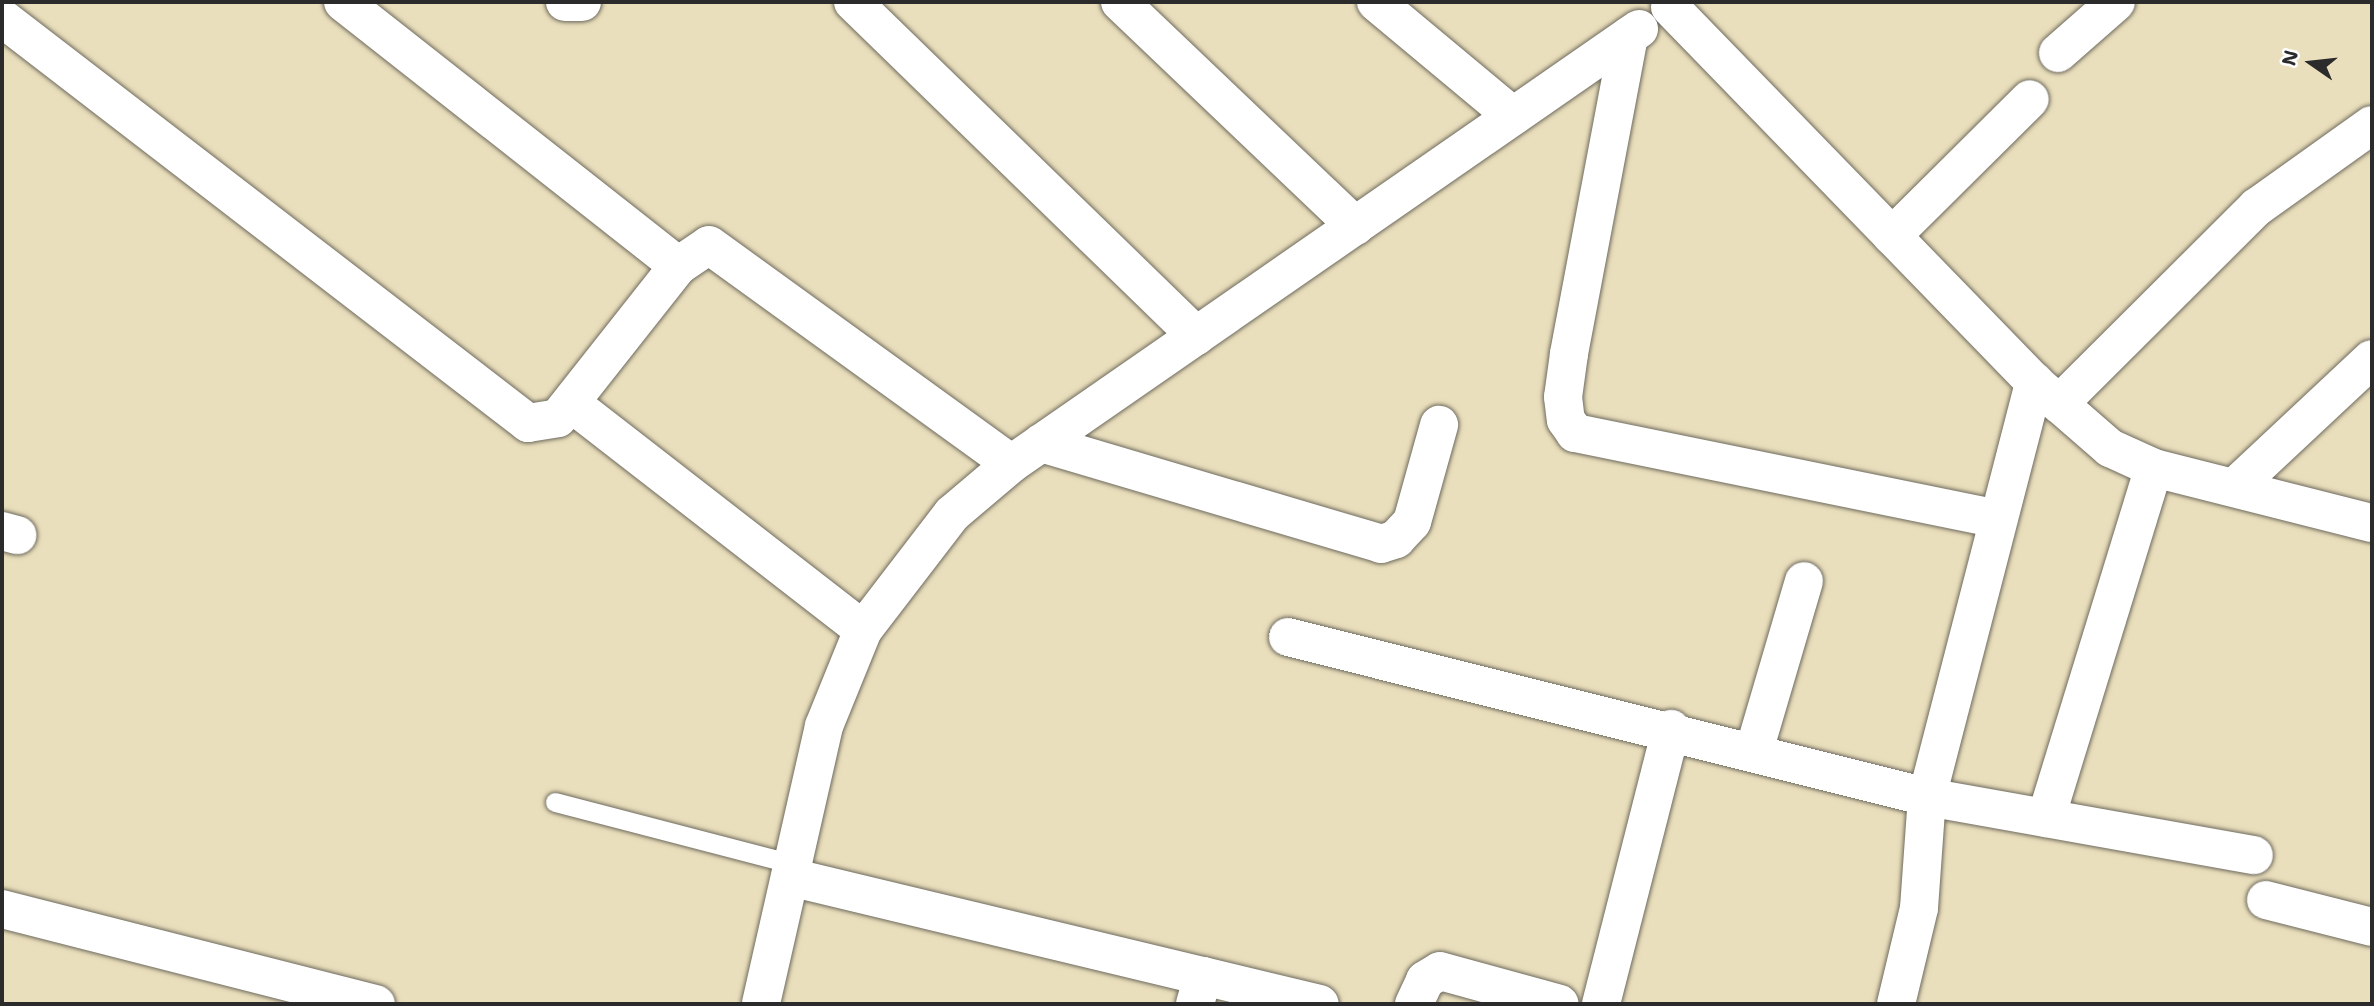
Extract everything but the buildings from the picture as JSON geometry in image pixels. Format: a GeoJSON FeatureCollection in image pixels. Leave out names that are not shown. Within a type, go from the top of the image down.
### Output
{"type":"FeatureCollection","features":[{"type":"Feature","properties":{"kind":"street"},"geometry":{"type":"LineString","coordinates":[[565,2],[582,2]]}},
{"type":"Feature","properties":{"kind":"street"},"geometry":{"type":"LineString","coordinates":[[853,2],[1196,336]]}},
{"type":"Feature","properties":{"kind":"street"},"geometry":{"type":"LineString","coordinates":[[1121,2],[1355,226]]}},
{"type":"Feature","properties":{"kind":"street"},"geometry":{"type":"LineString","coordinates":[[1376,2],[1513,116]]}},
{"type":"Feature","properties":{"kind":"street"},"geometry":{"type":"LineString","coordinates":[[2058,53],[2116,2]]}},
{"type":"Feature","properties":{"kind":"street"},"geometry":{"type":"LineString","coordinates":[[351,4],[678,266]]}},
{"type":"Feature","properties":{"kind":"street"},"geometry":{"type":"LineString","coordinates":[[761,1004],[824,726],[863,630],[951,514],[1011,464],[1674,5],[1892,236],[2047,393],[2110,448],[2154,468],[2372,523]]}},
{"type":"Feature","properties":{"kind":"street"},"geometry":{"type":"LineString","coordinates":[[2,18],[528,423],[549,423],[572,404],[678,266],[703,245],[726,252],[1011,464]]}},
{"type":"Feature","properties":{"kind":"street"},"geometry":{"type":"LineString","coordinates":[[1629,36],[1569,354],[1563,397],[1566,420],[1576,433],[1997,519]]}},
{"type":"Feature","properties":{"kind":"street"},"geometry":{"type":"LineString","coordinates":[[1892,236],[2030,99]]}},
{"type":"Feature","properties":{"kind":"street"},"geometry":{"type":"LineString","coordinates":[[1896,1004],[1919,908],[1927,797],[1997,519],[2047,393],[2257,207],[2372,125]]}},
{"type":"Feature","properties":{"kind":"street"},"geometry":{"type":"LineString","coordinates":[[2235,487],[2372,359]]}},
{"type":"Feature","properties":{"kind":"street"},"geometry":{"type":"LineString","coordinates":[[572,404],[863,630]]}},
{"type":"Feature","properties":{"kind":"street"},"geometry":{"type":"LineString","coordinates":[[1041,443],[1381,544],[1396,539],[1412,522],[1439,425]]}},
{"type":"Feature","properties":{"kind":"street"},"geometry":{"type":"LineString","coordinates":[[2046,818],[2154,468]]}},
{"type":"Feature","properties":{"kind":"street"},"geometry":{"type":"LineString","coordinates":[[1754,751],[1804,581]]}},
{"type":"Feature","properties":{"kind":"street"},"geometry":{"type":"LineString","coordinates":[[1288,637],[1671,729],[1927,797],[2254,855]]}},
{"type":"Feature","properties":{"kind":"street"},"geometry":{"type":"LineString","coordinates":[[1601,1004],[1671,729]]}},
{"type":"Feature","properties":{"kind":"street"},"geometry":{"type":"LineString","coordinates":[[792,871],[1199,990],[1320,1004]]}},
{"type":"Feature","properties":{"kind":"street"},"geometry":{"type":"LineString","coordinates":[[2266,900],[2372,927]]}},
{"type":"Feature","properties":{"kind":"street"},"geometry":{"type":"LineString","coordinates":[[2,909],[376,1004]]}},
{"type":"Feature","properties":{"kind":"street"},"geometry":{"type":"LineString","coordinates":[[1414,1004],[1425,980],[1440,971],[1560,1004]]}},
{"type":"Feature","properties":{"kind":"lane"},"geometry":{"type":"LineString","coordinates":[[555,802],[792,871]]}}]}
